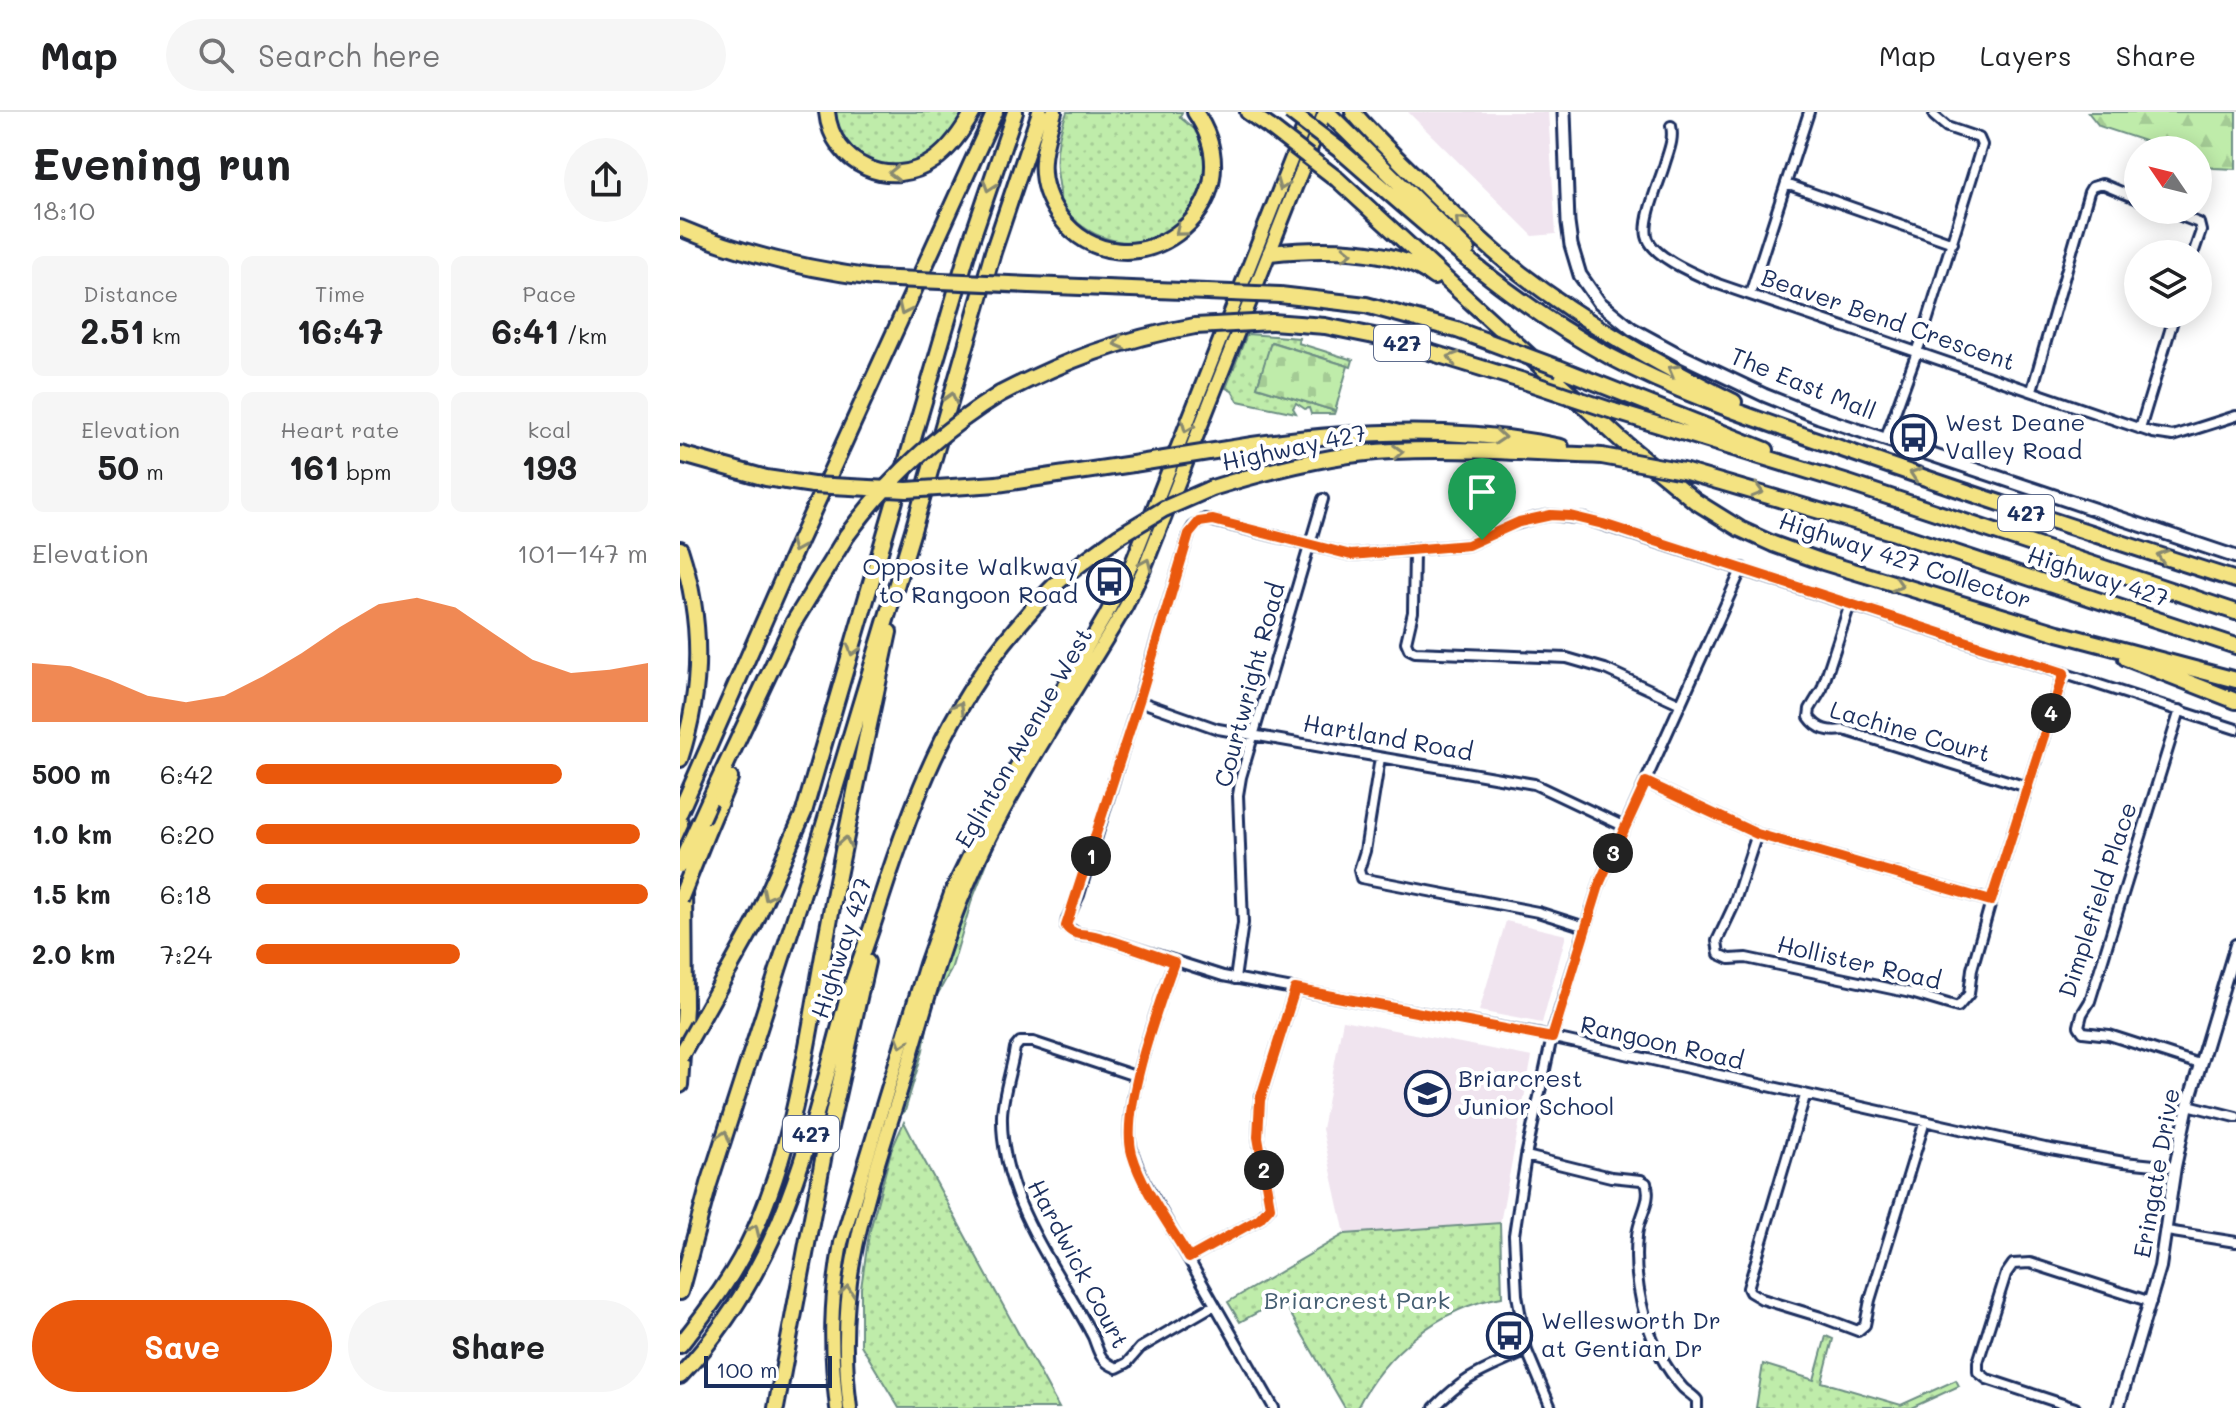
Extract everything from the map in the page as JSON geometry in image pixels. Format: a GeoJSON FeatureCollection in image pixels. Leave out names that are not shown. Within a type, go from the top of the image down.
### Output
{"type":"FeatureCollection","features":[{"type":"Feature","properties":{"kind":"highway"},"geometry":{"type":"LineString","coordinates":[[827,112],[836,142],[852,159],[871,171],[896,174],[921,168],[940,156],[973,112]]}},
{"type":"Feature","properties":{"kind":"highway"},"geometry":{"type":"LineString","coordinates":[[680,812],[809,517],[995,112]]}},
{"type":"Feature","properties":{"kind":"highway"},"geometry":{"type":"LineString","coordinates":[[680,1057],[754,925],[804,812],[969,247],[1015,112]]}},
{"type":"Feature","properties":{"kind":"highway"},"geometry":{"type":"LineString","coordinates":[[680,1292],[709,1184],[814,858],[914,527],[993,252],[1040,112]]}},
{"type":"Feature","properties":{"kind":"highway"},"geometry":{"type":"LineString","coordinates":[[1054,112],[1043,161],[1044,181],[1055,209],[1070,228],[1086,239],[1108,248],[1130,251],[1166,241],[1181,231],[1194,218],[1207,196],[1213,170],[1212,152],[1207,134],[1195,112]]}},
{"type":"Feature","properties":{"kind":"highway"},"geometry":{"type":"LineString","coordinates":[[1248,112],[1337,179],[1488,319]]}},
{"type":"Feature","properties":{"kind":"highway"},"geometry":{"type":"LineString","coordinates":[[1290,112],[1341,151],[1481,271]]}},
{"type":"Feature","properties":{"kind":"highway"},"geometry":{"type":"LineString","coordinates":[[1326,112],[1447,228],[1481,271]]}},
{"type":"Feature","properties":{"kind":"highway"},"geometry":{"type":"LineString","coordinates":[[1356,116],[1470,231],[1545,291],[1679,374],[1818,441]]}},
{"type":"Feature","properties":{"kind":"highway"},"geometry":{"type":"LineString","coordinates":[[680,228],[766,259],[873,278],[1280,295],[1366,305],[1457,330],[1848,483]]}},
{"type":"Feature","properties":{"kind":"highway"},"geometry":{"type":"LineString","coordinates":[[1270,253],[1322,252],[1393,257],[1425,270],[1488,319]]}},
{"type":"Feature","properties":{"kind":"highway","name":"427"},"geometry":{"type":"LineString","coordinates":[[1481,271],[1565,330],[1610,357],[1699,397],[2022,512],[2236,580]]}},
{"type":"Feature","properties":{"kind":"highway","name":"Highway 427 Collector"},"geometry":{"type":"LineString","coordinates":[[1488,319],[1641,458],[1695,501],[1740,529],[1809,558],[2058,633],[2236,680]]}},
{"type":"Feature","properties":{"kind":"highway","name":"Highway 427"},"geometry":{"type":"LineString","coordinates":[[680,865],[802,607],[847,535],[889,483],[960,420],[1000,394],[1094,350],[1195,326],[1272,322],[1365,333],[1848,483],[2236,612]]}},
{"type":"Feature","properties":{"kind":"highway"},"geometry":{"type":"LineString","coordinates":[[680,454],[766,478],[813,485],[907,490],[997,484],[1227,449],[1353,435],[1448,434],[1523,439],[1602,456]]}},
{"type":"Feature","properties":{"kind":"highway","name":"Highway 427"},"geometry":{"type":"LineString","coordinates":[[680,1376],[706,1346],[749,1285],[778,1229],[811,1132],[851,987],[920,788],[961,702],[1004,642],[1056,583],[1119,536],[1164,509],[1212,488],[1290,467],[1390,451],[1508,451],[1602,456],[1683,471],[1779,497],[2236,646]]}},
{"type":"Feature","properties":{"kind":"highway"},"geometry":{"type":"LineString","coordinates":[[680,1345],[716,1298],[753,1235],[769,1196],[791,1120],[882,664],[914,527]]}},
{"type":"Feature","properties":{"kind":"highway"},"geometry":{"type":"LineString","coordinates":[[680,549],[690,579],[697,631],[696,693],[680,759]]}},
{"type":"Feature","properties":{"kind":"highway"},"geometry":{"type":"LineString","coordinates":[[2058,633],[2236,701]]}},
{"type":"Feature","properties":{"kind":"highway"},"geometry":{"type":"LineString","coordinates":[[680,900],[761,691]]}},
{"type":"Feature","properties":{"kind":"highway"},"geometry":{"type":"LineString","coordinates":[[680,822],[686,973],[680,1085]]}},
{"type":"Feature","properties":{"kind":"highway"},"geometry":{"type":"LineString","coordinates":[[776,1408],[824,1154],[879,907]]}},
{"type":"Feature","properties":{"kind":"main road","name":"Eglinton Avenue West"},"geometry":{"type":"LineString","coordinates":[[837,1408],[830,1351],[834,1288],[841,1243],[939,924],[988,815],[1106,615],[1132,563],[1310,112]]}},
{"type":"Feature","properties":{"kind":"main road","name":"Eglinton Avenue West"},"geometry":{"type":"LineString","coordinates":[[850,1408],[844,1326],[855,1241],[952,925],[995,827],[1144,569],[1326,112]]}},
{"type":"Feature","properties":{"kind":"main road","name":"The East Mall"},"geometry":{"type":"LineString","coordinates":[[1564,112],[1568,223],[1580,275],[1599,302],[1632,329],[1764,395],[1885,440],[2236,557]]}},
{"type":"Feature","properties":{"kind":"street"},"geometry":{"type":"LineString","coordinates":[[1750,294],[1809,112]]}},
{"type":"Feature","properties":{"kind":"street"},"geometry":{"type":"LineString","coordinates":[[1885,440],[1953,243],[1982,145],[1979,138],[1947,127],[1934,116]]}},
{"type":"Feature","properties":{"kind":"street","name":"Beaver Bend Crescent"},"geometry":{"type":"LineString","coordinates":[[1671,126],[1672,142],[1649,216],[1647,238],[1659,252],[1681,267],[1718,284],[2140,429],[2173,436],[2235,419]]}},
{"type":"Feature","properties":{"kind":"street"},"geometry":{"type":"LineString","coordinates":[[1786,184],[1953,243]]}},
{"type":"Feature","properties":{"kind":"street"},"geometry":{"type":"LineString","coordinates":[[2032,390],[2089,192],[2092,187],[2102,184],[2124,193]]}},
{"type":"Feature","properties":{"kind":"street"},"geometry":{"type":"LineString","coordinates":[[2140,429],[2171,328]]}},
{"type":"Feature","properties":{"kind":"street","name":"Courtwright Road"},"geometry":{"type":"LineString","coordinates":[[1235,979],[1243,923],[1238,795],[1252,734],[1323,499]]}},
{"type":"Feature","properties":{"kind":"street"},"geometry":{"type":"LineString","coordinates":[[1310,546],[1351,555],[1468,545],[1535,518],[1570,516],[1742,568],[2236,729]]}},
{"type":"Feature","properties":{"kind":"street","name":"Rangoon Road"},"geometry":{"type":"LineString","coordinates":[[1310,546],[1213,520],[1205,519],[1193,527],[1066,926],[1070,932],[1097,936],[1235,979],[1552,1038],[2078,1154],[2175,1167]]}},
{"type":"Feature","properties":{"kind":"street"},"geometry":{"type":"LineString","coordinates":[[1414,551],[1413,612],[1406,642],[1409,649],[1415,652],[1567,658],[1605,669],[1681,704]]}},
{"type":"Feature","properties":{"kind":"street"},"geometry":{"type":"LineString","coordinates":[[1551,1408],[1527,1351],[1517,1295],[1514,1235],[1526,1156],[1552,1038],[1600,882],[1742,568]]}},
{"type":"Feature","properties":{"kind":"street","name":"Lachine Court"},"geometry":{"type":"LineString","coordinates":[[1850,604],[1822,689],[1810,709],[1809,717],[1814,724],[1833,731],[1844,730],[2027,787]]}},
{"type":"Feature","properties":{"kind":"street","name":"Hollister Road"},"geometry":{"type":"LineString","coordinates":[[1757,834],[1733,907],[1717,941],[1716,950],[1724,958],[1746,958],[1839,977],[1958,1007],[1969,994],[1972,969],[1991,901],[2064,673]]}},
{"type":"Feature","properties":{"kind":"street","name":"Hartland Road"},"geometry":{"type":"LineString","coordinates":[[1139,701],[1218,729],[1534,784],[1625,827]]}},
{"type":"Feature","properties":{"kind":"street","name":"Dimplefield Place"},"geometry":{"type":"LineString","coordinates":[[2180,710],[2090,1001],[2079,1026],[2083,1032],[2109,1035],[2199,1064]]}},
{"type":"Feature","properties":{"kind":"street"},"geometry":{"type":"LineString","coordinates":[[1380,758],[1359,870],[1361,878],[1538,912],[1585,927]]}},
{"type":"Feature","properties":{"kind":"street"},"geometry":{"type":"LineString","coordinates":[[1646,782],[1757,834],[1991,901]]}},
{"type":"Feature","properties":{"kind":"street","name":"Eringate Drive"},"geometry":{"type":"LineString","coordinates":[[2118,1408],[2151,1302],[2167,1231],[2175,1167],[2188,1105],[2199,1064],[2230,983],[2236,945]]}},
{"type":"Feature","properties":{"kind":"street"},"geometry":{"type":"LineString","coordinates":[[1174,962],[1138,1077],[1129,1118],[1132,1155],[1274,1408]]}},
{"type":"Feature","properties":{"kind":"street"},"geometry":{"type":"LineString","coordinates":[[1189,1258],[1259,1219],[1270,1207],[1258,1137],[1260,1100],[1295,989]]}},
{"type":"Feature","properties":{"kind":"street","name":"Hardwick Court"},"geometry":{"type":"LineString","coordinates":[[1138,1077],[1033,1042],[1020,1042],[1015,1048],[1002,1112],[1004,1148],[1012,1184],[1020,1207],[1093,1337],[1098,1354],[1108,1365],[1117,1368],[1127,1363],[1140,1348],[1214,1305]]}},
{"type":"Feature","properties":{"kind":"street"},"geometry":{"type":"LineString","coordinates":[[1805,1096],[1748,1288],[1762,1299],[1858,1331],[1865,1325],[1925,1121]]}},
{"type":"Feature","properties":{"kind":"street"},"geometry":{"type":"LineString","coordinates":[[2188,1105],[2236,1117]]}},
{"type":"Feature","properties":{"kind":"street"},"geometry":{"type":"LineString","coordinates":[[1526,1156],[1646,1183],[1649,1197],[1640,1216],[1636,1245],[1643,1305],[1649,1327],[1665,1361],[1684,1389],[1697,1400],[1697,1408]]}},
{"type":"Feature","properties":{"kind":"street"},"geometry":{"type":"LineString","coordinates":[[2167,1231],[2236,1242]]}},
{"type":"Feature","properties":{"kind":"street"},"geometry":{"type":"LineString","coordinates":[[2075,1408],[1987,1379],[1978,1372],[1978,1362],[2006,1274],[2013,1264],[2030,1263],[2151,1302]]}},
{"type":"Feature","properties":{"kind":"street"},"geometry":{"type":"LineString","coordinates":[[1434,1408],[1469,1377],[1527,1351]]}},
{"type":"Feature","properties":{"kind":"shaded area"},"geometry":{"type":"Polygon","coordinates":[[[1408,112],[1548,112],[1556,234],[1533,236],[1408,112]]]}},
{"type":"Feature","properties":{"kind":"shaded area"},"geometry":{"type":"Polygon","coordinates":[[[1506,921],[1566,935],[1542,1023],[1479,1011],[1506,921]]]}},
{"type":"Feature","properties":{"kind":"shaded area","name":"Briarcrest Junior School"},"geometry":{"type":"Polygon","coordinates":[[[1343,1020],[1532,1057],[1500,1223],[1345,1234],[1322,1129],[1343,1020]]]}},
{"type":"Feature","properties":{"kind":"green space"},"geometry":{"type":"Polygon","coordinates":[[[836,112],[967,112],[948,138],[925,159],[911,166],[896,168],[881,166],[855,152],[839,127],[836,112]]]}},
{"type":"Feature","properties":{"kind":"green space"},"geometry":{"type":"Polygon","coordinates":[[[1067,112],[1182,112],[1180,117],[1204,141],[1206,153],[1201,195],[1189,216],[1170,232],[1148,240],[1124,242],[1100,236],[1078,223],[1060,202],[1057,154],[1067,112]]]}},
{"type":"Feature","properties":{"kind":"green space"},"geometry":{"type":"Polygon","coordinates":[[[2088,112],[2236,112],[2236,169],[2212,168],[2212,136],[2129,136],[2099,126],[2088,112]]]}},
{"type":"Feature","properties":{"kind":"green space"},"geometry":{"type":"Polygon","coordinates":[[[1247,334],[1299,338],[1298,343],[1353,360],[1351,367],[1272,342],[1257,387],[1335,411],[1334,414],[1311,414],[1309,408],[1296,403],[1293,408],[1296,413],[1238,401],[1226,388],[1247,334]]]}},
{"type":"Feature","properties":{"kind":"green space"},"geometry":{"type":"Polygon","coordinates":[[[1271,342],[1348,366],[1335,411],[1257,387],[1271,342]]]}},
{"type":"Feature","properties":{"kind":"green space"},"geometry":{"type":"Polygon","coordinates":[[[1005,817],[971,903],[951,970],[931,1006],[923,1050],[905,1111],[897,1119],[948,948],[968,895],[1005,817]]]}},
{"type":"Feature","properties":{"kind":"green space"},"geometry":{"type":"Polygon","coordinates":[[[904,1122],[1059,1408],[899,1408],[861,1345],[861,1288],[869,1234],[891,1151],[904,1122]]]}},
{"type":"Feature","properties":{"kind":"green space","name":"Briarcrest Park"},"geometry":{"type":"Polygon","coordinates":[[[1500,1223],[1502,1297],[1457,1311],[1416,1336],[1382,1369],[1357,1408],[1345,1408],[1282,1299],[1240,1322],[1228,1302],[1345,1234],[1500,1223]]]}},
{"type":"Feature","properties":{"kind":"green space"},"geometry":{"type":"Polygon","coordinates":[[[1826,1336],[1833,1339],[1822,1382],[1901,1405],[1956,1380],[1959,1386],[1911,1408],[1756,1408],[1763,1364],[1814,1380],[1826,1336]]]}},
{"type":"Feature","properties":{"kind":"place","name":"West Deane Valley Road"},"geometry":{"type":"Point","coordinates":[1914,437]}},
{"type":"Feature","properties":{"kind":"place","name":"Opposite Walkway to Rangoon Road"},"geometry":{"type":"Point","coordinates":[1109,581]}},
{"type":"Feature","properties":{"kind":"place","name":"Briarcrest Junior School"},"geometry":{"type":"Point","coordinates":[1427,1093]}},
{"type":"Feature","properties":{"kind":"place","name":"Wellesworth Dr at Gentian Dr"},"geometry":{"type":"Point","coordinates":[1510,1335]}},
{"type":"Feature","properties":{"kind":"route"},"geometry":{"type":"LineString","coordinates":[[1551,515],[1585,519],[2064,673],[1991,901],[1757,834],[1646,782],[1600,882],[1552,1038],[1295,989],[1260,1100],[1258,1137],[1270,1207],[1259,1219],[1189,1258],[1144,1181],[1132,1155],[1129,1129],[1138,1077],[1174,962],[1097,936],[1070,932],[1066,926],[1079,895],[1189,534],[1199,522],[1213,520],[1351,555],[1468,545],[1482,540],[1509,526],[1535,518],[1551,515]]}}]}
